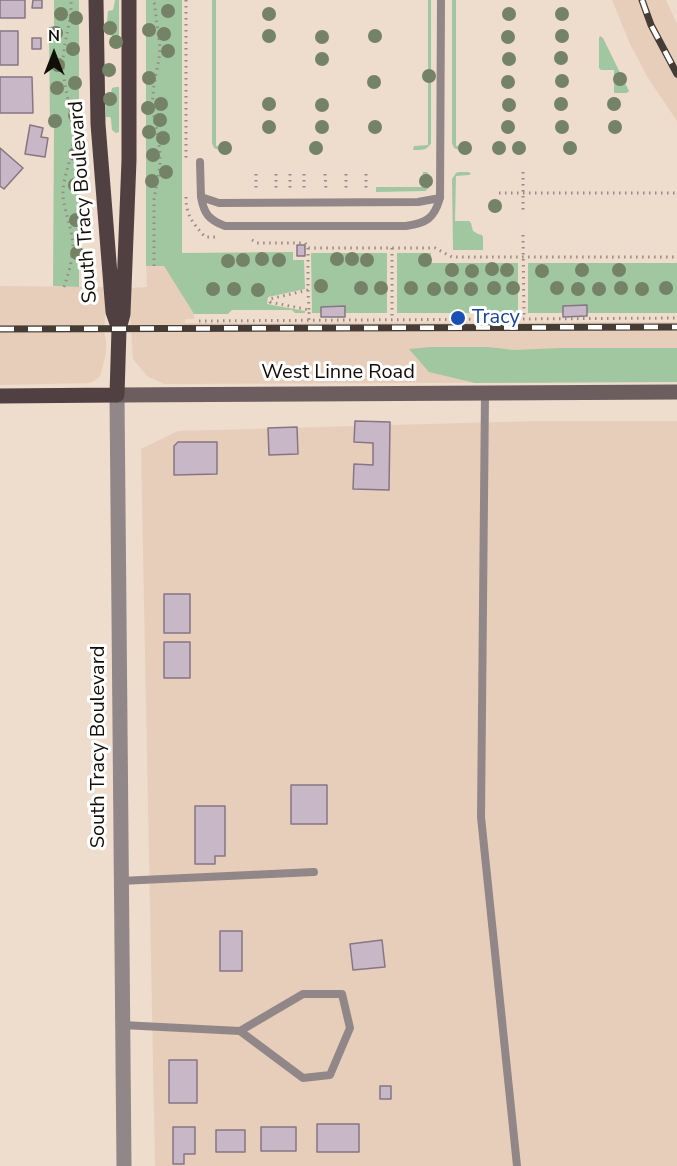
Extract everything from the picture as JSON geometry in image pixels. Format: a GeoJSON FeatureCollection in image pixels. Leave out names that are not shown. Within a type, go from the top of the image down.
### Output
{"type":"FeatureCollection","features":[{"type":"Feature","properties":{"kind":"main road","name":"South Tracy Boulevard"},"geometry":{"type":"LineString","coordinates":[[96,0],[98,124],[113,312],[119,328]]}},
{"type":"Feature","properties":{"kind":"main road","name":"South Tracy Boulevard"},"geometry":{"type":"LineString","coordinates":[[117,395],[119,328],[123,314],[129,160],[129,0]]}},
{"type":"Feature","properties":{"kind":"main road","name":"West Linne Road"},"geometry":{"type":"LineString","coordinates":[[0,396],[117,395]]}},
{"type":"Feature","properties":{"kind":"street","name":"West Linne Road"},"geometry":{"type":"LineString","coordinates":[[117,395],[677,392]]}},
{"type":"Feature","properties":{"kind":"street","name":"South Tracy Boulevard"},"geometry":{"type":"LineString","coordinates":[[117,395],[124,1166]]}},
{"type":"Feature","properties":{"kind":"lane"},"geometry":{"type":"LineString","coordinates":[[200,162],[203,208],[214,222],[225,226],[406,226],[421,224],[437,209],[440,198],[441,0]]}},
{"type":"Feature","properties":{"kind":"lane"},"geometry":{"type":"LineString","coordinates":[[201,198],[219,203],[418,202],[440,198]]}},
{"type":"Feature","properties":{"kind":"lane"},"geometry":{"type":"LineString","coordinates":[[485,394],[481,817],[517,1166]]}},
{"type":"Feature","properties":{"kind":"lane"},"geometry":{"type":"LineString","coordinates":[[120,881],[314,872]]}},
{"type":"Feature","properties":{"kind":"lane"},"geometry":{"type":"LineString","coordinates":[[122,1025],[240,1031],[303,994],[342,994],[350,1028],[330,1075],[303,1078],[240,1031]]}},
{"type":"Feature","properties":{"kind":"path"},"geometry":{"type":"LineString","coordinates":[[64,287],[73,249],[73,238],[63,194],[73,143],[72,120],[65,91],[63,66],[63,51],[71,18],[71,0]]}},
{"type":"Feature","properties":{"kind":"path"},"geometry":{"type":"LineString","coordinates":[[154,0],[160,48],[152,106],[159,142],[160,166],[154,200],[154,266]]}},
{"type":"Feature","properties":{"kind":"path"},"geometry":{"type":"LineString","coordinates":[[523,172],[523,213]]}},
{"type":"Feature","properties":{"kind":"path"},"geometry":{"type":"LineString","coordinates":[[256,174],[256,190]]}},
{"type":"Feature","properties":{"kind":"path"},"geometry":{"type":"LineString","coordinates":[[276,174],[276,190]]}},
{"type":"Feature","properties":{"kind":"path"},"geometry":{"type":"LineString","coordinates":[[290,174],[290,190]]}},
{"type":"Feature","properties":{"kind":"path"},"geometry":{"type":"LineString","coordinates":[[304,174],[304,190]]}},
{"type":"Feature","properties":{"kind":"path"},"geometry":{"type":"LineString","coordinates":[[326,174],[326,190]]}},
{"type":"Feature","properties":{"kind":"path"},"geometry":{"type":"LineString","coordinates":[[346,174],[346,190]]}},
{"type":"Feature","properties":{"kind":"path"},"geometry":{"type":"LineString","coordinates":[[366,174],[366,190]]}},
{"type":"Feature","properties":{"kind":"path"},"geometry":{"type":"LineString","coordinates":[[499,193],[677,193]]}},
{"type":"Feature","properties":{"kind":"path"},"geometry":{"type":"LineString","coordinates":[[523,235],[524,319]]}},
{"type":"Feature","properties":{"kind":"path"},"geometry":{"type":"LineString","coordinates":[[308,248],[309,321]]}},
{"type":"Feature","properties":{"kind":"path"},"geometry":{"type":"LineString","coordinates":[[392,248],[392,320]]}},
{"type":"Feature","properties":{"kind":"path"},"geometry":{"type":"LineString","coordinates":[[309,290],[270,299],[270,302],[309,310]]}},
{"type":"Feature","properties":{"kind":"path"},"geometry":{"type":"LineString","coordinates":[[199,321],[677,318]]}},
{"type":"Feature","properties":{"kind":"shaded area"},"geometry":{"type":"Polygon","coordinates":[[[612,0],[666,0],[677,24],[677,121],[648,78],[630,44],[612,0]]]}},
{"type":"Feature","properties":{"kind":"shaded area"},"geometry":{"type":"Polygon","coordinates":[[[146,266],[164,266],[194,314],[194,319],[185,319],[185,323],[677,322],[677,382],[164,384],[147,376],[133,359],[131,288],[147,287],[146,266]]]}},
{"type":"Feature","properties":{"kind":"shaded area"},"geometry":{"type":"Polygon","coordinates":[[[0,286],[105,287],[106,354],[100,376],[89,383],[0,385],[0,286]]]}},
{"type":"Feature","properties":{"kind":"shaded area"},"geometry":{"type":"Polygon","coordinates":[[[535,421],[677,421],[677,1166],[155,1166],[141,449],[178,431],[535,421]]]}},
{"type":"Feature","properties":{"kind":"green space"},"geometry":{"type":"Polygon","coordinates":[[[54,0],[79,0],[79,287],[53,286],[54,128],[50,127],[49,27],[54,26],[54,0]]]}},
{"type":"Feature","properties":{"kind":"green space"},"geometry":{"type":"Polygon","coordinates":[[[115,0],[119,0],[119,47],[112,46],[112,36],[106,33],[108,11],[113,10],[115,0]]]}},
{"type":"Feature","properties":{"kind":"green space"},"geometry":{"type":"Polygon","coordinates":[[[146,0],[182,0],[182,253],[293,252],[293,260],[304,260],[305,289],[268,297],[267,304],[305,311],[305,313],[295,313],[292,310],[232,310],[228,314],[194,314],[164,266],[146,266],[146,0]]]}},
{"type":"Feature","properties":{"kind":"green space"},"geometry":{"type":"Polygon","coordinates":[[[212,0],[216,0],[216,146],[229,146],[229,150],[214,148],[212,143],[212,0]]]}},
{"type":"Feature","properties":{"kind":"green space"},"geometry":{"type":"Polygon","coordinates":[[[428,0],[431,0],[431,143],[426,149],[413,150],[414,146],[428,145],[428,0]]]}},
{"type":"Feature","properties":{"kind":"green space"},"geometry":{"type":"Polygon","coordinates":[[[452,0],[456,0],[456,146],[469,146],[469,150],[454,148],[452,143],[452,0]]]}},
{"type":"Feature","properties":{"kind":"green space"},"geometry":{"type":"Polygon","coordinates":[[[600,36],[629,91],[627,93],[614,93],[614,70],[599,68],[600,36]]]}},
{"type":"Feature","properties":{"kind":"green space"},"geometry":{"type":"Polygon","coordinates":[[[119,87],[119,132],[116,133],[112,130],[110,117],[106,117],[106,95],[111,93],[112,88],[119,87]]]}},
{"type":"Feature","properties":{"kind":"green space"},"geometry":{"type":"Polygon","coordinates":[[[423,172],[427,172],[431,177],[429,188],[425,191],[376,192],[376,187],[422,187],[423,172]]]}},
{"type":"Feature","properties":{"kind":"green space"},"geometry":{"type":"Polygon","coordinates":[[[459,172],[471,174],[456,176],[455,221],[471,223],[473,231],[483,237],[483,250],[453,250],[452,179],[459,172]]]}},
{"type":"Feature","properties":{"kind":"green space"},"geometry":{"type":"Polygon","coordinates":[[[311,253],[387,253],[387,313],[312,313],[311,253]]]}},
{"type":"Feature","properties":{"kind":"green space"},"geometry":{"type":"Polygon","coordinates":[[[397,253],[431,253],[431,263],[518,263],[518,313],[397,313],[397,253]]]}},
{"type":"Feature","properties":{"kind":"green space"},"geometry":{"type":"Polygon","coordinates":[[[528,263],[677,263],[677,313],[528,313],[528,263]]]}},
{"type":"Feature","properties":{"kind":"green space"},"geometry":{"type":"Polygon","coordinates":[[[488,347],[514,350],[677,348],[677,382],[475,383],[429,372],[409,349],[488,347]]]}},
{"type":"Feature","properties":{"kind":"building"},"geometry":{"type":"Polygon","coordinates":[[[0,0],[25,0],[25,18],[0,18],[0,0]]]}},
{"type":"Feature","properties":{"kind":"building"},"geometry":{"type":"Polygon","coordinates":[[[33,0],[42,0],[42,8],[32,8],[33,0]]]}},
{"type":"Feature","properties":{"kind":"building"},"geometry":{"type":"Polygon","coordinates":[[[0,31],[18,31],[18,65],[0,65],[0,31]]]}},
{"type":"Feature","properties":{"kind":"building"},"geometry":{"type":"Polygon","coordinates":[[[32,38],[41,38],[41,49],[32,49],[32,38]]]}},
{"type":"Feature","properties":{"kind":"building"},"geometry":{"type":"Polygon","coordinates":[[[0,77],[32,77],[33,113],[0,113],[0,77]]]}},
{"type":"Feature","properties":{"kind":"building"},"geometry":{"type":"Polygon","coordinates":[[[30,125],[43,128],[41,137],[48,138],[45,157],[25,154],[30,125]]]}},
{"type":"Feature","properties":{"kind":"building"},"geometry":{"type":"Polygon","coordinates":[[[0,148],[23,168],[4,189],[0,186],[0,148]]]}},
{"type":"Feature","properties":{"kind":"building"},"geometry":{"type":"Polygon","coordinates":[[[297,245],[305,245],[305,256],[297,256],[297,245]]]}},
{"type":"Feature","properties":{"kind":"building"},"geometry":{"type":"Polygon","coordinates":[[[587,305],[587,316],[563,317],[563,306],[587,305]]]}},
{"type":"Feature","properties":{"kind":"building"},"geometry":{"type":"Polygon","coordinates":[[[345,306],[345,317],[321,317],[321,307],[345,306]]]}},
{"type":"Feature","properties":{"kind":"building"},"geometry":{"type":"Polygon","coordinates":[[[355,421],[390,422],[389,490],[353,489],[354,464],[373,465],[373,443],[354,442],[355,421]]]}},
{"type":"Feature","properties":{"kind":"building"},"geometry":{"type":"Polygon","coordinates":[[[297,427],[298,454],[269,455],[268,428],[297,427]]]}},
{"type":"Feature","properties":{"kind":"building"},"geometry":{"type":"Polygon","coordinates":[[[178,442],[217,442],[217,474],[174,475],[174,446],[178,442]]]}},
{"type":"Feature","properties":{"kind":"building"},"geometry":{"type":"Polygon","coordinates":[[[164,594],[190,594],[190,633],[164,633],[164,594]]]}},
{"type":"Feature","properties":{"kind":"building"},"geometry":{"type":"Polygon","coordinates":[[[164,642],[190,642],[190,678],[164,678],[164,642]]]}},
{"type":"Feature","properties":{"kind":"building"},"geometry":{"type":"Polygon","coordinates":[[[291,785],[327,785],[327,824],[291,824],[291,785]]]}},
{"type":"Feature","properties":{"kind":"building"},"geometry":{"type":"Polygon","coordinates":[[[195,806],[225,806],[225,856],[215,856],[215,864],[195,864],[195,806]]]}},
{"type":"Feature","properties":{"kind":"building"},"geometry":{"type":"Polygon","coordinates":[[[220,931],[242,931],[242,971],[220,971],[220,931]]]}},
{"type":"Feature","properties":{"kind":"building"},"geometry":{"type":"Polygon","coordinates":[[[382,940],[385,967],[353,970],[350,944],[382,940]]]}},
{"type":"Feature","properties":{"kind":"building"},"geometry":{"type":"Polygon","coordinates":[[[169,1060],[197,1060],[197,1103],[169,1103],[169,1060]]]}},
{"type":"Feature","properties":{"kind":"building"},"geometry":{"type":"Polygon","coordinates":[[[380,1086],[391,1086],[391,1099],[380,1099],[380,1086]]]}},
{"type":"Feature","properties":{"kind":"building"},"geometry":{"type":"Polygon","coordinates":[[[317,1124],[359,1124],[359,1152],[317,1152],[317,1124]]]}},
{"type":"Feature","properties":{"kind":"building"},"geometry":{"type":"Polygon","coordinates":[[[173,1127],[195,1127],[195,1154],[184,1154],[184,1164],[173,1164],[173,1127]]]}},
{"type":"Feature","properties":{"kind":"building"},"geometry":{"type":"Polygon","coordinates":[[[261,1127],[296,1127],[296,1151],[261,1151],[261,1127]]]}},
{"type":"Feature","properties":{"kind":"building"},"geometry":{"type":"Polygon","coordinates":[[[216,1130],[245,1130],[245,1152],[216,1152],[216,1130]]]}},
{"type":"Feature","properties":{"kind":"railway"},"geometry":{"type":"LineString","coordinates":[[642,0],[651,25],[677,74]]}},
{"type":"Feature","properties":{"kind":"railway"},"geometry":{"type":"LineString","coordinates":[[0,329],[677,327]]}},
{"type":"Feature","properties":{"kind":"place","name":"Tracy"},"geometry":{"type":"Point","coordinates":[458,318]}}]}
